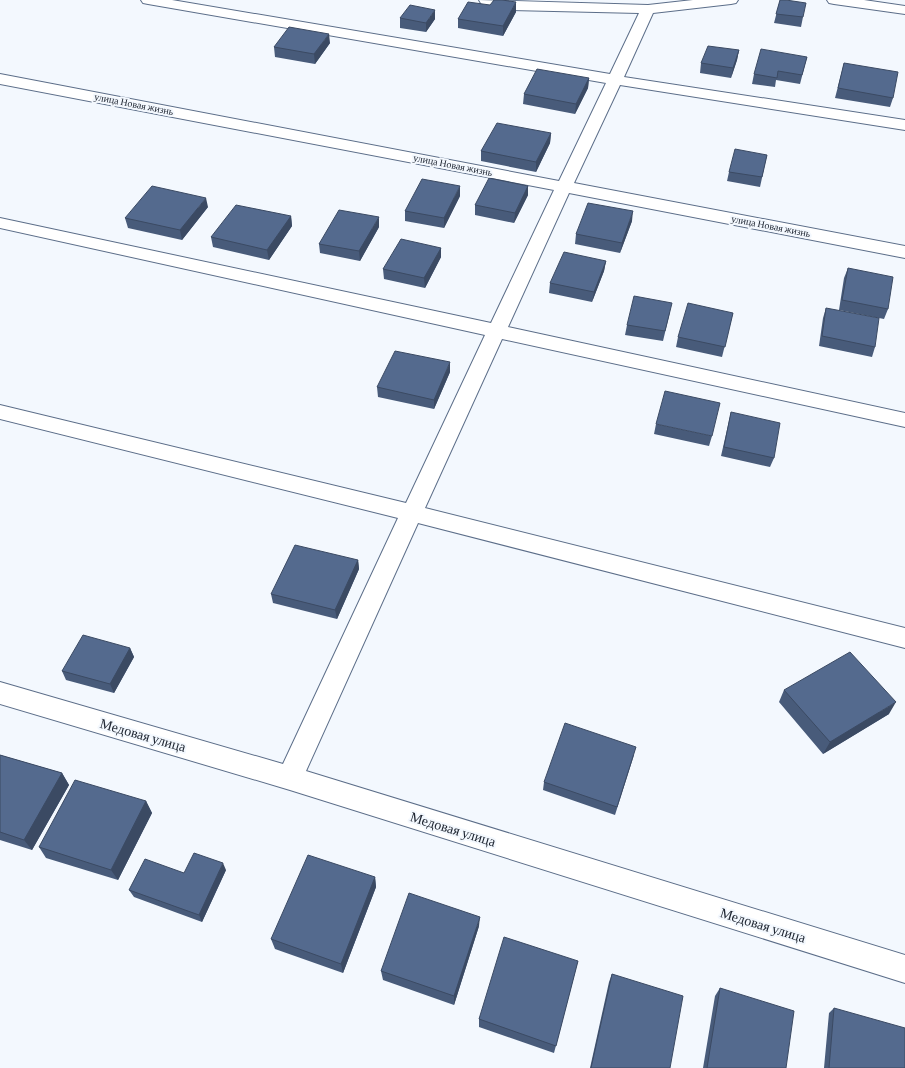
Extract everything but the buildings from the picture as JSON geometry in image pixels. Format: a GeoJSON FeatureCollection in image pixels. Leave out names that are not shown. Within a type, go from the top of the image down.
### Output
{"type":"FeatureCollection","features":[{"type":"Feature","properties":{"kind":"street"},"geometry":{"type":"LineString","coordinates":[[148,0],[616,80],[905,125]]}},
{"type":"Feature","properties":{"kind":"street"},"geometry":{"type":"LineString","coordinates":[[486,0],[487,2],[512,6],[648,9],[731,0]]}},
{"type":"Feature","properties":{"kind":"street"},"geometry":{"type":"LineString","coordinates":[[834,0],[905,10]]}},
{"type":"Feature","properties":{"kind":"street"},"geometry":{"type":"LineString","coordinates":[[290,778],[411,513],[564,186],[616,80],[648,9]]}},
{"type":"Feature","properties":{"kind":"street","name":"улица Новая жизнь"},"geometry":{"type":"LineString","coordinates":[[0,79],[905,252]]}},
{"type":"Feature","properties":{"kind":"street"},"geometry":{"type":"LineString","coordinates":[[0,223],[905,420]]}},
{"type":"Feature","properties":{"kind":"street"},"geometry":{"type":"LineString","coordinates":[[0,412],[411,513],[905,638]]}},
{"type":"Feature","properties":{"kind":"street","name":"Медовая улица"},"geometry":{"type":"LineString","coordinates":[[0,693],[290,778],[905,969]]}}]}
